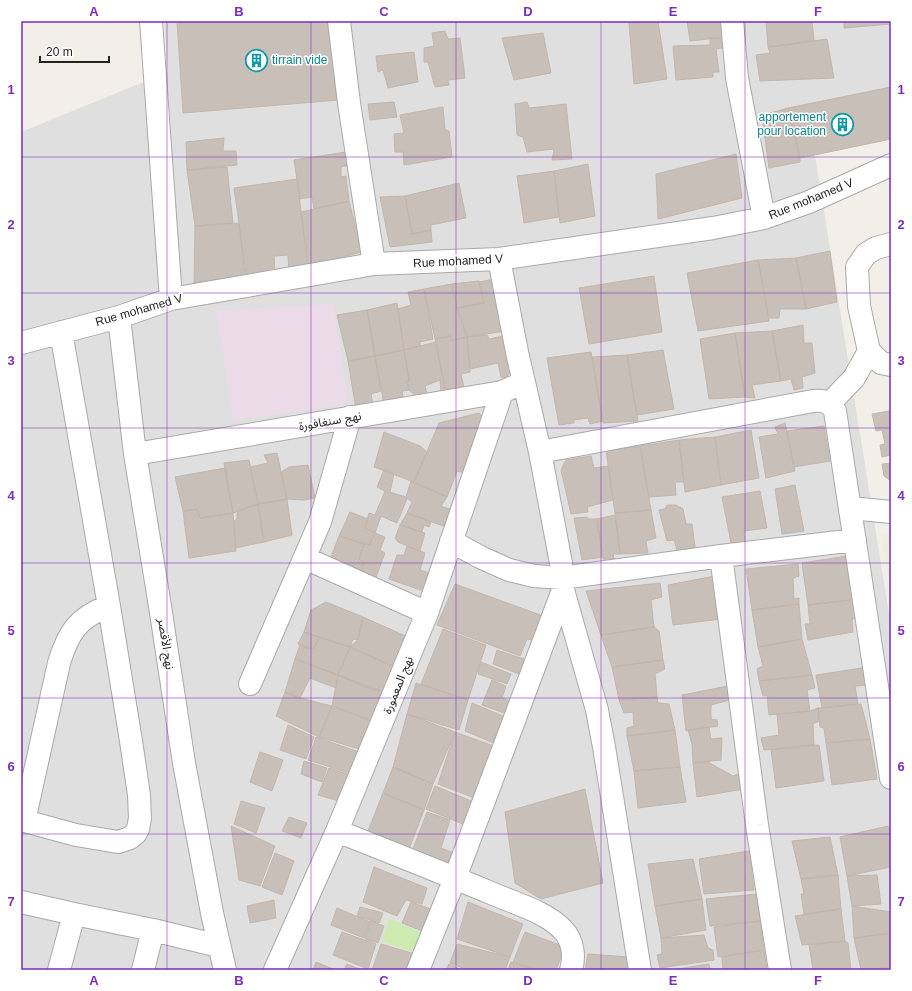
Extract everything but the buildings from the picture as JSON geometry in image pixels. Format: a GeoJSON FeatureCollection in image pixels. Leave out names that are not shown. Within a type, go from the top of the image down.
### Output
{"type":"FeatureCollection","features":[{"type":"Feature","properties":{"kind":"street"},"geometry":{"type":"LineString","coordinates":[[151,21],[172,299]]}},
{"type":"Feature","properties":{"kind":"street"},"geometry":{"type":"LineString","coordinates":[[339,21],[350,110],[374,264]]}},
{"type":"Feature","properties":{"kind":"street"},"geometry":{"type":"LineString","coordinates":[[732,21],[737,78],[764,218]]}},
{"type":"Feature","properties":{"kind":"street","name":"Rue mohamed V"},"geometry":{"type":"LineString","coordinates":[[21,343],[118,317],[172,299],[374,264],[499,259],[705,230],[764,218],[809,202],[891,165]]}},
{"type":"Feature","properties":{"kind":"street"},"geometry":{"type":"LineString","coordinates":[[891,244],[876,248],[866,254],[857,267],[859,306],[869,351],[881,363],[891,365]]}},
{"type":"Feature","properties":{"kind":"street"},"geometry":{"type":"LineString","coordinates":[[499,259],[509,314],[540,452],[561,563],[562,584],[600,725],[640,970]]}},
{"type":"Feature","properties":{"kind":"street","name":"نهج الأقصر"},"geometry":{"type":"LineString","coordinates":[[118,317],[135,454],[184,763],[212,913],[225,970]]}},
{"type":"Feature","properties":{"kind":"street"},"geometry":{"type":"LineString","coordinates":[[61,332],[109,606],[139,795],[140,818],[138,829],[130,838],[118,842],[76,835],[23,820],[56,677],[68,636],[79,623],[100,609],[109,606]]}},
{"type":"Feature","properties":{"kind":"street"},"geometry":{"type":"LineString","coordinates":[[830,403],[854,378],[869,351]]}},
{"type":"Feature","properties":{"kind":"street","name":"نهج سنغافورة"},"geometry":{"type":"LineString","coordinates":[[135,454],[502,392],[524,383]]}},
{"type":"Feature","properties":{"kind":"street","name":"نهج المعمورة"},"geometry":{"type":"LineString","coordinates":[[275,970],[337,831],[427,613],[502,392]]}},
{"type":"Feature","properties":{"kind":"street"},"geometry":{"type":"LineString","coordinates":[[540,452],[812,400],[820,400],[830,403],[835,411],[855,540],[888,733],[891,778]]}},
{"type":"Feature","properties":{"kind":"street"},"geometry":{"type":"LineString","coordinates":[[250,684],[320,522],[350,417]]}},
{"type":"Feature","properties":{"kind":"street"},"geometry":{"type":"LineString","coordinates":[[850,508],[891,512]]}},
{"type":"Feature","properties":{"kind":"street"},"geometry":{"type":"LineString","coordinates":[[452,540],[480,557],[509,570],[562,584],[721,556],[855,540]]}},
{"type":"Feature","properties":{"kind":"street"},"geometry":{"type":"LineString","coordinates":[[721,556],[757,825],[780,970]]}},
{"type":"Feature","properties":{"kind":"street"},"geometry":{"type":"LineString","coordinates":[[305,558],[427,613]]}},
{"type":"Feature","properties":{"kind":"street"},"geometry":{"type":"LineString","coordinates":[[418,970],[455,878],[562,584]]}},
{"type":"Feature","properties":{"kind":"street"},"geometry":{"type":"LineString","coordinates":[[337,831],[534,911],[554,922],[564,930],[570,940],[574,962],[571,970]]}},
{"type":"Feature","properties":{"kind":"street"},"geometry":{"type":"LineString","coordinates":[[21,902],[153,930],[219,946]]}},
{"type":"Feature","properties":{"kind":"street"},"geometry":{"type":"LineString","coordinates":[[59,970],[74,914]]}},
{"type":"Feature","properties":{"kind":"street"},"geometry":{"type":"LineString","coordinates":[[143,970],[153,930]]}},
{"type":"Feature","properties":{"kind":"shaded area"},"geometry":{"type":"Polygon","coordinates":[[[164,21],[891,21],[891,124],[813,143],[891,626],[891,970],[21,970],[21,132],[168,72],[164,21]]]}},
{"type":"Feature","properties":{"kind":"shaded area"},"geometry":{"type":"Polygon","coordinates":[[[333,304],[348,404],[234,420],[216,311],[333,304]]]}},
{"type":"Feature","properties":{"kind":"green space"},"geometry":{"type":"Polygon","coordinates":[[[881,534],[891,535],[891,595],[881,534]]]}},
{"type":"Feature","properties":{"kind":"green space"},"geometry":{"type":"Polygon","coordinates":[[[389,918],[426,935],[419,954],[382,941],[389,918]]]}},
{"type":"Feature","properties":{"kind":"place","name":"tirrain vide"},"geometry":{"type":"Point","coordinates":[257,60]}},
{"type":"Feature","properties":{"kind":"place","name":"apportement pour location"},"geometry":{"type":"Point","coordinates":[842,124]}}]}
